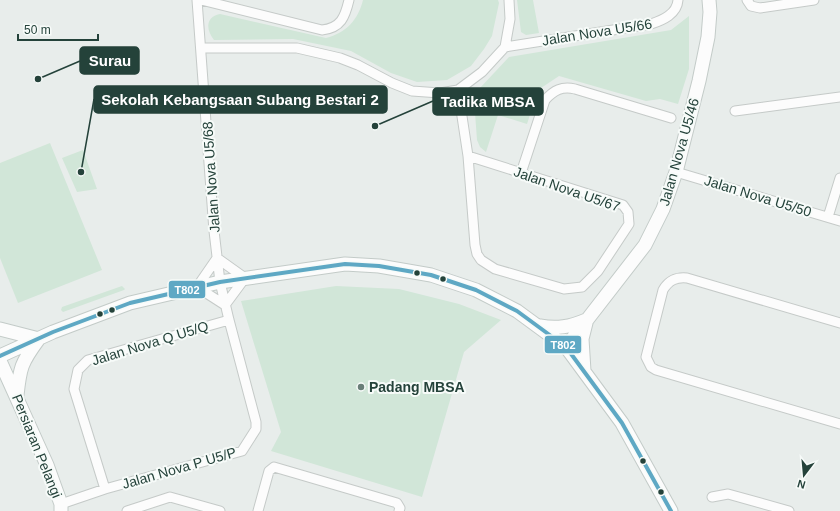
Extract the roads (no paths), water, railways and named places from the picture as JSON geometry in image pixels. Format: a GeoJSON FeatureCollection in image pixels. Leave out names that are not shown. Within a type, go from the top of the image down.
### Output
{"type":"FeatureCollection","features":[{"type":"Feature","properties":{"kind":"street","name":"Jalan Nova U5/68"},"geometry":{"type":"LineString","coordinates":[[197,0],[202,48],[214,231],[220,282]]}},
{"type":"Feature","properties":{"kind":"street"},"geometry":{"type":"LineString","coordinates":[[201,0],[322,30],[330,29],[342,22],[349,0]]}},
{"type":"Feature","properties":{"kind":"street"},"geometry":{"type":"LineString","coordinates":[[202,48],[297,48],[340,58],[358,65],[392,83],[412,90],[440,93],[458,90],[482,72],[505,47],[510,19],[510,0]]}},
{"type":"Feature","properties":{"kind":"street","name":"Jalan Nova U5/66"},"geometry":{"type":"LineString","coordinates":[[505,47],[652,24],[664,20],[672,14],[678,4],[678,0]]}},
{"type":"Feature","properties":{"kind":"street","name":"Jalan Nova U5/46"},"geometry":{"type":"LineString","coordinates":[[566,347],[645,245],[663,209],[676,172],[708,37],[710,12],[709,0]]}},
{"type":"Feature","properties":{"kind":"street"},"geometry":{"type":"LineString","coordinates":[[747,0],[751,6],[760,8],[814,0]]}},
{"type":"Feature","properties":{"kind":"street"},"geometry":{"type":"LineString","coordinates":[[521,173],[545,100],[551,92],[559,88],[575,89],[672,118]]}},
{"type":"Feature","properties":{"kind":"street","name":"Jalan Nova U5/67"},"geometry":{"type":"LineString","coordinates":[[458,90],[468,156],[475,245],[477,254],[481,260],[495,269],[564,289],[582,287],[598,271],[629,224],[628,212],[623,205],[468,156]]}},
{"type":"Feature","properties":{"kind":"street"},"geometry":{"type":"LineString","coordinates":[[735,111],[840,97]]}},
{"type":"Feature","properties":{"kind":"street","name":"Jalan Nova U5/50"},"geometry":{"type":"LineString","coordinates":[[676,172],[840,221]]}},
{"type":"Feature","properties":{"kind":"street"},"geometry":{"type":"LineString","coordinates":[[828,217],[840,178]]}},
{"type":"Feature","properties":{"kind":"street"},"geometry":{"type":"LineString","coordinates":[[197,287],[217,258],[245,278]]}},
{"type":"Feature","properties":{"kind":"street"},"geometry":{"type":"LineString","coordinates":[[0,356],[130,303],[220,282],[345,264],[379,266],[431,275],[476,290],[517,311],[566,347],[622,423],[671,511]]}},
{"type":"Feature","properties":{"kind":"street"},"geometry":{"type":"LineString","coordinates":[[840,323],[687,278],[679,277],[667,283],[663,290],[646,357],[651,367],[656,370],[840,424]]}},
{"type":"Feature","properties":{"kind":"street"},"geometry":{"type":"LineString","coordinates":[[197,287],[225,305],[245,278]]}},
{"type":"Feature","properties":{"kind":"street","name":"Jalan Nova P U5/P"},"geometry":{"type":"LineString","coordinates":[[61,508],[105,489],[242,451],[247,446],[256,429],[256,422],[228,320],[220,282]]}},
{"type":"Feature","properties":{"kind":"street","name":"Jalan Nova Q U5/Q"},"geometry":{"type":"LineString","coordinates":[[105,489],[74,390],[78,370],[88,360],[228,320]]}},
{"type":"Feature","properties":{"kind":"street"},"geometry":{"type":"LineString","coordinates":[[538,326],[553,329],[587,320]]}},
{"type":"Feature","properties":{"kind":"street"},"geometry":{"type":"LineString","coordinates":[[584,371],[582,339],[587,320]]}},
{"type":"Feature","properties":{"kind":"street"},"geometry":{"type":"LineString","coordinates":[[0,329],[39,339]]}},
{"type":"Feature","properties":{"kind":"street"},"geometry":{"type":"LineString","coordinates":[[17,396],[19,373],[24,358],[39,339]]}},
{"type":"Feature","properties":{"kind":"street","name":"Persiaran Pelangi"},"geometry":{"type":"LineString","coordinates":[[0,361],[47,465],[61,508]]}},
{"type":"Feature","properties":{"kind":"street"},"geometry":{"type":"LineString","coordinates":[[258,511],[269,471],[274,467],[397,503],[400,508],[399,511]]}},
{"type":"Feature","properties":{"kind":"street"},"geometry":{"type":"LineString","coordinates":[[712,497],[728,494],[789,511]]}},
{"type":"Feature","properties":{"kind":"street"},"geometry":{"type":"LineString","coordinates":[[127,511],[170,497],[220,511]]}},
{"type":"Feature","properties":{"kind":"place","name":"Surau"},"geometry":{"type":"Point","coordinates":[38,79]}},
{"type":"Feature","properties":{"kind":"place","name":"Tadika MBSA"},"geometry":{"type":"Point","coordinates":[375,126]}},
{"type":"Feature","properties":{"kind":"place","name":"Sekolah Kebangsaan Subang Bestari 2"},"geometry":{"type":"Point","coordinates":[81,172]}},
{"type":"Feature","properties":{"kind":"place","name":"Padang MBSA"},"geometry":{"type":"Point","coordinates":[361,387]}}]}
